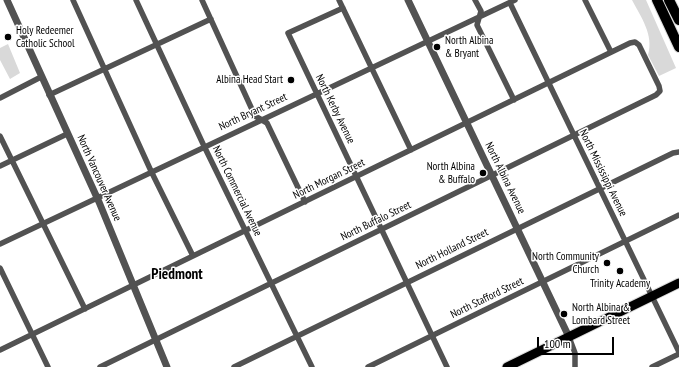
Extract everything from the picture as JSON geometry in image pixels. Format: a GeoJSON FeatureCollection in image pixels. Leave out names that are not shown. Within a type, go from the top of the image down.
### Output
{"type":"FeatureCollection","features":[{"type":"Feature","properties":{"kind":"highway"},"geometry":{"type":"LineString","coordinates":[[657,0],[679,47]]}},
{"type":"Feature","properties":{"kind":"highway"},"geometry":{"type":"LineString","coordinates":[[669,0],[679,20]]}},
{"type":"Feature","properties":{"kind":"main road"},"geometry":{"type":"LineString","coordinates":[[507,367],[679,283]]}},
{"type":"Feature","properties":{"kind":"street","name":"North Vancouver Avenue"},"geometry":{"type":"LineString","coordinates":[[7,0],[97,198],[167,367]]}},
{"type":"Feature","properties":{"kind":"street"},"geometry":{"type":"LineString","coordinates":[[73,0],[151,171],[193,256]]}},
{"type":"Feature","properties":{"kind":"street","name":"North Commercial Avenue"},"geometry":{"type":"LineString","coordinates":[[136,0],[204,146],[312,367]]}},
{"type":"Feature","properties":{"kind":"street"},"geometry":{"type":"LineString","coordinates":[[202,0],[256,116],[267,123],[305,202]]}},
{"type":"Feature","properties":{"kind":"street"},"geometry":{"type":"LineString","coordinates":[[339,0],[411,150]]}},
{"type":"Feature","properties":{"kind":"street","name":"North Albina Avenue"},"geometry":{"type":"LineString","coordinates":[[408,0],[569,337],[575,353],[574,367]]}},
{"type":"Feature","properties":{"kind":"street"},"geometry":{"type":"LineString","coordinates":[[475,0],[481,11],[477,25],[514,100]]}},
{"type":"Feature","properties":{"kind":"street"},"geometry":{"type":"LineString","coordinates":[[585,0],[610,52]]}},
{"type":"Feature","properties":{"kind":"street","name":"North Bryant Street"},"geometry":{"type":"LineString","coordinates":[[0,244],[151,171],[512,1]]}},
{"type":"Feature","properties":{"kind":"street","name":"North Mississippi Avenue"},"geometry":{"type":"LineString","coordinates":[[512,1],[574,135],[679,353]]}},
{"type":"Feature","properties":{"kind":"street","name":"North Kerby Avenue"},"geometry":{"type":"LineString","coordinates":[[343,8],[288,34],[447,367]]}},
{"type":"Feature","properties":{"kind":"street"},"geometry":{"type":"LineString","coordinates":[[49,95],[211,20]]}},
{"type":"Feature","properties":{"kind":"street","name":"North Morgan Street"},"geometry":{"type":"LineString","coordinates":[[0,350],[610,52],[635,42],[639,46],[660,91]]}},
{"type":"Feature","properties":{"kind":"street"},"geometry":{"type":"LineString","coordinates":[[0,98],[41,77]]}},
{"type":"Feature","properties":{"kind":"street","name":"North Buffalo Street"},"geometry":{"type":"LineString","coordinates":[[100,367],[656,95],[660,91]]}},
{"type":"Feature","properties":{"kind":"street"},"geometry":{"type":"LineString","coordinates":[[0,166],[67,134]]}},
{"type":"Feature","properties":{"kind":"street"},"geometry":{"type":"LineString","coordinates":[[0,136],[85,309]]}},
{"type":"Feature","properties":{"kind":"street","name":"North Holland Street"},"geometry":{"type":"LineString","coordinates":[[234,367],[673,152],[679,152]]}},
{"type":"Feature","properties":{"kind":"street","name":"North Stafford Street"},"geometry":{"type":"LineString","coordinates":[[368,367],[679,215]]}},
{"type":"Feature","properties":{"kind":"street"},"geometry":{"type":"LineString","coordinates":[[0,268],[48,367]]}},
{"type":"Feature","properties":{"kind":"street"},"geometry":{"type":"LineString","coordinates":[[652,367],[679,353]]}},
{"type":"Feature","properties":{"kind":"shaded area"},"geometry":{"type":"Polygon","coordinates":[[[632,0],[646,0],[676,68],[659,76],[648,55],[649,40],[646,26],[632,0]]]}},
{"type":"Feature","properties":{"kind":"shaded area"},"geometry":{"type":"Polygon","coordinates":[[[8,44],[20,73],[10,79],[0,60],[0,48],[8,44]]]}},
{"type":"Feature","properties":{"kind":"place","name":"Holy Redeemer Catholic School"},"geometry":{"type":"Point","coordinates":[8,37]}},
{"type":"Feature","properties":{"kind":"place","name":"North Albina & Bryant"},"geometry":{"type":"Point","coordinates":[437,47]}},
{"type":"Feature","properties":{"kind":"place","name":"Albina Head Start"},"geometry":{"type":"Point","coordinates":[291,80]}},
{"type":"Feature","properties":{"kind":"place","name":"North Albina & Buffalo"},"geometry":{"type":"Point","coordinates":[483,173]}},
{"type":"Feature","properties":{"kind":"place","name":"North Community Church"},"geometry":{"type":"Point","coordinates":[607,263]}},
{"type":"Feature","properties":{"kind":"place","name":"Trinity Academy"},"geometry":{"type":"Point","coordinates":[620,271]}},
{"type":"Feature","properties":{"kind":"place","name":"North Albina & Lombard Street"},"geometry":{"type":"Point","coordinates":[564,314]}},
{"type":"Feature","properties":{"kind":"district","name":"Piedmont"},"geometry":{"type":"Point","coordinates":[177,275]}}]}
